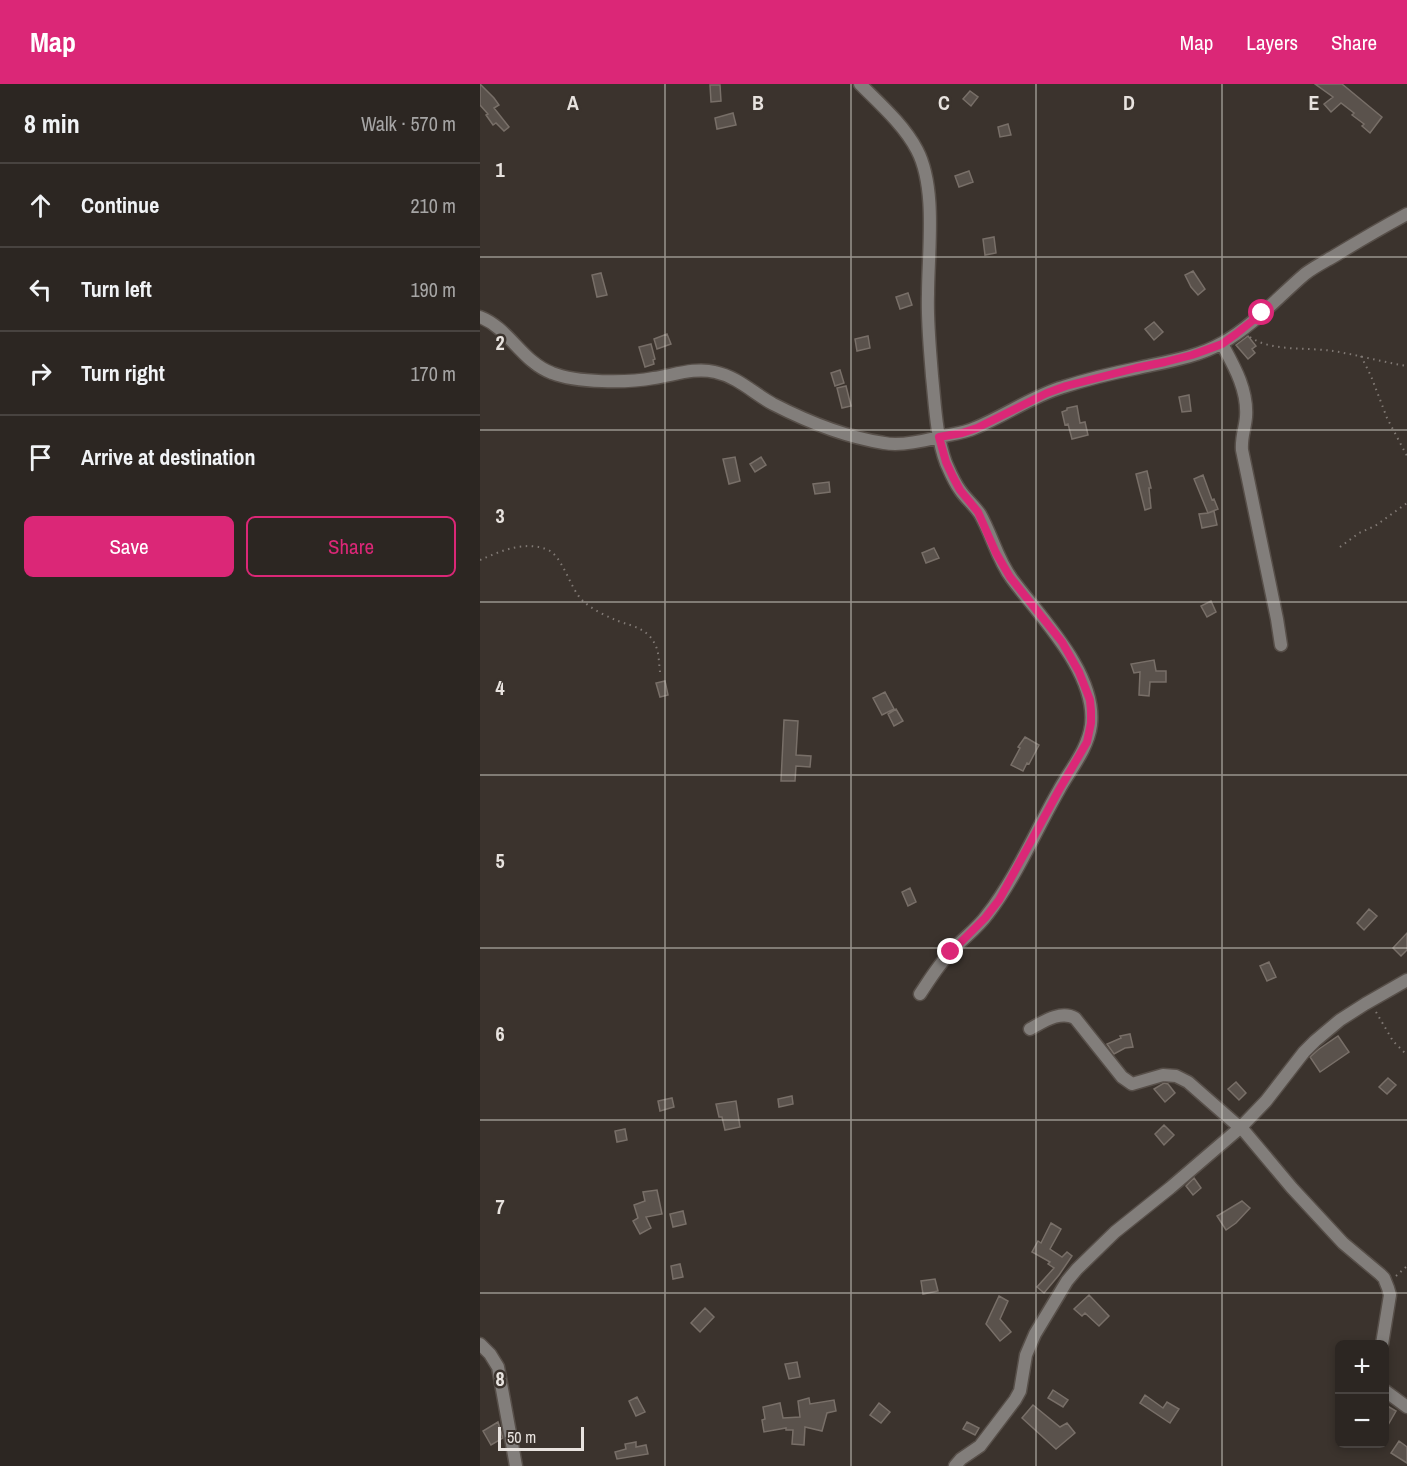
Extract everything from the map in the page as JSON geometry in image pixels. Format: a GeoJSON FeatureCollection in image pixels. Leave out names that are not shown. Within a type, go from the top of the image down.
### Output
{"type":"FeatureCollection","features":[{"type":"Feature","properties":{"kind":"street"},"geometry":{"type":"LineString","coordinates":[[860,84],[906,132],[918,152],[925,176],[930,213],[928,328],[939,437],[946,462],[960,490],[978,512],[996,553],[1010,577],[1062,642],[1079,672],[1090,700],[1091,723],[1087,742],[999,900],[985,918],[936,968],[920,993]]}},
{"type":"Feature","properties":{"kind":"street"},"geometry":{"type":"LineString","coordinates":[[480,317],[494,324],[523,353],[542,369],[553,374],[573,379],[629,380],[651,379],[705,370],[735,378],[769,401],[820,426],[888,444],[902,443],[962,433],[1066,386],[1192,355],[1222,344],[1306,274],[1407,214]]}},
{"type":"Feature","properties":{"kind":"street"},"geometry":{"type":"LineString","coordinates":[[1222,344],[1244,393],[1246,418],[1242,435],[1242,450],[1278,619],[1281,645]]}},
{"type":"Feature","properties":{"kind":"street"},"geometry":{"type":"LineString","coordinates":[[955,1466],[980,1446],[1015,1400],[1020,1391],[1028,1349],[1067,1281],[1109,1237],[1177,1183],[1241,1127],[1266,1101],[1304,1052],[1340,1020],[1407,980]]}},
{"type":"Feature","properties":{"kind":"street"},"geometry":{"type":"LineString","coordinates":[[1030,1029],[1055,1016],[1070,1015],[1075,1018],[1129,1083],[1134,1084],[1163,1075],[1183,1078],[1241,1127],[1292,1188],[1343,1243],[1380,1274],[1386,1282],[1390,1295],[1383,1340]]}},
{"type":"Feature","properties":{"kind":"street"},"geometry":{"type":"LineString","coordinates":[[480,1344],[498,1367],[516,1466]]}},
{"type":"Feature","properties":{"kind":"street"},"geometry":{"type":"LineString","coordinates":[[1389,1394],[1407,1407]]}},
{"type":"Feature","properties":{"kind":"path"},"geometry":{"type":"LineString","coordinates":[[1240,330],[1266,345],[1330,351],[1407,366]]}},
{"type":"Feature","properties":{"kind":"path"},"geometry":{"type":"LineString","coordinates":[[1360,356],[1371,376],[1387,418],[1407,456]]}},
{"type":"Feature","properties":{"kind":"path"},"geometry":{"type":"LineString","coordinates":[[1340,548],[1359,533],[1375,526],[1407,503]]}},
{"type":"Feature","properties":{"kind":"path"},"geometry":{"type":"LineString","coordinates":[[480,560],[518,547],[547,549],[556,555],[583,601],[597,611],[646,632],[657,649],[660,672]]}},
{"type":"Feature","properties":{"kind":"path"},"geometry":{"type":"LineString","coordinates":[[1370,1001],[1393,1041],[1407,1055]]}},
{"type":"Feature","properties":{"kind":"path"},"geometry":{"type":"LineString","coordinates":[[1386,1282],[1407,1266]]}},
{"type":"Feature","properties":{"kind":"building"},"geometry":{"type":"Polygon","coordinates":[[[480,84],[499,105],[494,108],[509,127],[504,131],[496,123],[493,125],[486,115],[488,114],[480,105],[480,84]]]}},
{"type":"Feature","properties":{"kind":"building"},"geometry":{"type":"Polygon","coordinates":[[[1315,84],[1342,84],[1382,117],[1370,133],[1362,126],[1364,124],[1352,115],[1354,113],[1341,103],[1331,112],[1324,104],[1333,97],[1315,84]]]}},
{"type":"Feature","properties":{"kind":"building"},"geometry":{"type":"Polygon","coordinates":[[[710,85],[720,85],[721,101],[711,102],[710,85]]]}},
{"type":"Feature","properties":{"kind":"building"},"geometry":{"type":"Polygon","coordinates":[[[970,91],[978,97],[971,106],[963,99],[970,91]]]}},
{"type":"Feature","properties":{"kind":"building"},"geometry":{"type":"Polygon","coordinates":[[[733,113],[736,125],[717,129],[715,118],[733,113]]]}},
{"type":"Feature","properties":{"kind":"building"},"geometry":{"type":"Polygon","coordinates":[[[1008,124],[1011,135],[1000,137],[998,127],[1008,124]]]}},
{"type":"Feature","properties":{"kind":"building"},"geometry":{"type":"Polygon","coordinates":[[[969,171],[973,182],[959,187],[955,176],[969,171]]]}},
{"type":"Feature","properties":{"kind":"building"},"geometry":{"type":"Polygon","coordinates":[[[994,237],[996,253],[985,255],[983,239],[994,237]]]}},
{"type":"Feature","properties":{"kind":"building"},"geometry":{"type":"Polygon","coordinates":[[[1193,271],[1205,289],[1198,295],[1185,275],[1193,271]]]}},
{"type":"Feature","properties":{"kind":"building"},"geometry":{"type":"Polygon","coordinates":[[[601,273],[607,295],[597,297],[592,275],[601,273]]]}},
{"type":"Feature","properties":{"kind":"building"},"geometry":{"type":"Polygon","coordinates":[[[908,293],[912,305],[900,309],[896,297],[908,293]]]}},
{"type":"Feature","properties":{"kind":"building"},"geometry":{"type":"Polygon","coordinates":[[[1154,322],[1163,332],[1154,340],[1145,329],[1154,322]]]}},
{"type":"Feature","properties":{"kind":"building"},"geometry":{"type":"Polygon","coordinates":[[[667,334],[671,344],[657,349],[654,339],[667,334]]]}},
{"type":"Feature","properties":{"kind":"building"},"geometry":{"type":"Polygon","coordinates":[[[868,336],[870,348],[857,351],[855,339],[868,336]]]}},
{"type":"Feature","properties":{"kind":"building"},"geometry":{"type":"Polygon","coordinates":[[[1248,336],[1256,346],[1252,349],[1255,353],[1248,359],[1236,345],[1248,336]]]}},
{"type":"Feature","properties":{"kind":"building"},"geometry":{"type":"Polygon","coordinates":[[[651,344],[654,364],[645,367],[639,347],[651,344]]]}},
{"type":"Feature","properties":{"kind":"building"},"geometry":{"type":"Polygon","coordinates":[[[840,370],[844,383],[835,386],[831,373],[840,370]]]}},
{"type":"Feature","properties":{"kind":"building"},"geometry":{"type":"Polygon","coordinates":[[[846,386],[851,406],[842,408],[837,388],[846,386]]]}},
{"type":"Feature","properties":{"kind":"building"},"geometry":{"type":"Polygon","coordinates":[[[1189,395],[1191,411],[1182,412],[1179,397],[1189,395]]]}},
{"type":"Feature","properties":{"kind":"building"},"geometry":{"type":"Polygon","coordinates":[[[1077,406],[1080,423],[1085,422],[1088,435],[1072,439],[1062,412],[1067,408],[1077,406]]]}},
{"type":"Feature","properties":{"kind":"building"},"geometry":{"type":"Polygon","coordinates":[[[735,457],[740,481],[729,484],[723,459],[735,457]]]}},
{"type":"Feature","properties":{"kind":"building"},"geometry":{"type":"Polygon","coordinates":[[[761,457],[766,465],[755,472],[750,464],[761,457]]]}},
{"type":"Feature","properties":{"kind":"building"},"geometry":{"type":"Polygon","coordinates":[[[1147,471],[1151,488],[1149,488],[1151,508],[1145,510],[1136,474],[1147,471]]]}},
{"type":"Feature","properties":{"kind":"building"},"geometry":{"type":"Polygon","coordinates":[[[1203,475],[1212,500],[1214,499],[1218,509],[1208,513],[1194,479],[1203,475]]]}},
{"type":"Feature","properties":{"kind":"building"},"geometry":{"type":"Polygon","coordinates":[[[829,482],[830,492],[815,494],[813,484],[829,482]]]}},
{"type":"Feature","properties":{"kind":"building"},"geometry":{"type":"Polygon","coordinates":[[[1214,511],[1217,525],[1202,528],[1199,514],[1214,511]]]}},
{"type":"Feature","properties":{"kind":"building"},"geometry":{"type":"Polygon","coordinates":[[[934,548],[939,558],[926,563],[922,553],[934,548]]]}},
{"type":"Feature","properties":{"kind":"building"},"geometry":{"type":"Polygon","coordinates":[[[1211,601],[1216,612],[1207,617],[1201,606],[1211,601]]]}},
{"type":"Feature","properties":{"kind":"building"},"geometry":{"type":"Polygon","coordinates":[[[1154,660],[1156,671],[1166,671],[1166,682],[1150,682],[1149,696],[1139,695],[1140,672],[1134,673],[1131,664],[1154,660]]]}},
{"type":"Feature","properties":{"kind":"building"},"geometry":{"type":"Polygon","coordinates":[[[665,681],[668,695],[660,697],[656,683],[665,681]]]}},
{"type":"Feature","properties":{"kind":"building"},"geometry":{"type":"Polygon","coordinates":[[[885,692],[894,709],[882,715],[873,698],[885,692]]]}},
{"type":"Feature","properties":{"kind":"building"},"geometry":{"type":"Polygon","coordinates":[[[896,709],[903,721],[894,726],[888,714],[896,709]]]}},
{"type":"Feature","properties":{"kind":"building"},"geometry":{"type":"Polygon","coordinates":[[[784,720],[798,721],[796,755],[811,756],[810,767],[796,766],[795,781],[781,781],[784,720]]]}},
{"type":"Feature","properties":{"kind":"building"},"geometry":{"type":"Polygon","coordinates":[[[1025,737],[1039,745],[1023,771],[1011,765],[1025,737]]]}},
{"type":"Feature","properties":{"kind":"building"},"geometry":{"type":"Polygon","coordinates":[[[910,888],[916,902],[908,906],[902,892],[910,888]]]}},
{"type":"Feature","properties":{"kind":"building"},"geometry":{"type":"Polygon","coordinates":[[[1369,909],[1377,916],[1364,930],[1357,923],[1369,909]]]}},
{"type":"Feature","properties":{"kind":"building"},"geometry":{"type":"Polygon","coordinates":[[[1407,933],[1407,950],[1401,956],[1393,948],[1407,933]]]}},
{"type":"Feature","properties":{"kind":"building"},"geometry":{"type":"Polygon","coordinates":[[[1269,962],[1276,977],[1267,981],[1260,966],[1269,962]]]}},
{"type":"Feature","properties":{"kind":"building"},"geometry":{"type":"Polygon","coordinates":[[[1130,1034],[1133,1047],[1125,1048],[1114,1054],[1107,1044],[1121,1038],[1120,1036],[1130,1034]]]}},
{"type":"Feature","properties":{"kind":"building"},"geometry":{"type":"Polygon","coordinates":[[[1338,1036],[1349,1052],[1320,1072],[1310,1057],[1338,1036]]]}},
{"type":"Feature","properties":{"kind":"building"},"geometry":{"type":"Polygon","coordinates":[[[1388,1078],[1396,1085],[1387,1094],[1379,1087],[1388,1078]]]}},
{"type":"Feature","properties":{"kind":"building"},"geometry":{"type":"Polygon","coordinates":[[[1236,1082],[1246,1093],[1239,1100],[1228,1089],[1236,1082]]]}},
{"type":"Feature","properties":{"kind":"building"},"geometry":{"type":"Polygon","coordinates":[[[1164,1083],[1168,1084],[1175,1093],[1165,1102],[1154,1089],[1164,1083]]]}},
{"type":"Feature","properties":{"kind":"building"},"geometry":{"type":"Polygon","coordinates":[[[792,1096],[793,1104],[779,1107],[778,1099],[792,1096]]]}},
{"type":"Feature","properties":{"kind":"building"},"geometry":{"type":"Polygon","coordinates":[[[672,1098],[674,1107],[660,1111],[658,1101],[672,1098]]]}},
{"type":"Feature","properties":{"kind":"building"},"geometry":{"type":"Polygon","coordinates":[[[736,1101],[740,1127],[725,1130],[716,1104],[736,1101]]]}},
{"type":"Feature","properties":{"kind":"building"},"geometry":{"type":"Polygon","coordinates":[[[1164,1125],[1174,1135],[1164,1145],[1155,1134],[1164,1125]]]}},
{"type":"Feature","properties":{"kind":"building"},"geometry":{"type":"Polygon","coordinates":[[[625,1129],[627,1140],[617,1142],[615,1131],[625,1129]]]}},
{"type":"Feature","properties":{"kind":"building"},"geometry":{"type":"Polygon","coordinates":[[[1194,1178],[1201,1188],[1193,1195],[1186,1186],[1194,1178]]]}},
{"type":"Feature","properties":{"kind":"building"},"geometry":{"type":"Polygon","coordinates":[[[657,1190],[662,1214],[646,1217],[651,1228],[640,1234],[633,1221],[638,1218],[634,1205],[645,1201],[643,1192],[657,1190]]]}},
{"type":"Feature","properties":{"kind":"building"},"geometry":{"type":"Polygon","coordinates":[[[1242,1201],[1250,1208],[1226,1230],[1217,1216],[1242,1201]]]}},
{"type":"Feature","properties":{"kind":"building"},"geometry":{"type":"Polygon","coordinates":[[[683,1211],[686,1224],[673,1227],[670,1214],[683,1211]]]}},
{"type":"Feature","properties":{"kind":"building"},"geometry":{"type":"Polygon","coordinates":[[[1051,1223],[1061,1229],[1050,1249],[1062,1257],[1067,1252],[1072,1256],[1044,1293],[1037,1287],[1054,1268],[1048,1264],[1050,1262],[1032,1252],[1038,1241],[1041,1243],[1051,1223]]]}},
{"type":"Feature","properties":{"kind":"building"},"geometry":{"type":"Polygon","coordinates":[[[680,1264],[683,1277],[673,1279],[671,1266],[680,1264]]]}},
{"type":"Feature","properties":{"kind":"building"},"geometry":{"type":"Polygon","coordinates":[[[935,1279],[938,1291],[923,1294],[921,1281],[935,1279]]]}},
{"type":"Feature","properties":{"kind":"building"},"geometry":{"type":"Polygon","coordinates":[[[1089,1295],[1109,1316],[1099,1326],[1085,1313],[1082,1316],[1074,1309],[1089,1295]]]}},
{"type":"Feature","properties":{"kind":"building"},"geometry":{"type":"Polygon","coordinates":[[[999,1296],[1008,1301],[1000,1319],[1011,1332],[1000,1341],[986,1324],[999,1296]]]}},
{"type":"Feature","properties":{"kind":"building"},"geometry":{"type":"Polygon","coordinates":[[[705,1308],[714,1317],[700,1332],[691,1323],[705,1308]]]}},
{"type":"Feature","properties":{"kind":"building"},"geometry":{"type":"Polygon","coordinates":[[[797,1362],[800,1377],[789,1379],[785,1364],[797,1362]]]}},
{"type":"Feature","properties":{"kind":"building"},"geometry":{"type":"Polygon","coordinates":[[[1053,1390],[1068,1400],[1063,1407],[1048,1398],[1053,1390]]]}},
{"type":"Feature","properties":{"kind":"building"},"geometry":{"type":"Polygon","coordinates":[[[1145,1395],[1163,1408],[1167,1402],[1179,1409],[1170,1423],[1140,1403],[1145,1395]]]}},
{"type":"Feature","properties":{"kind":"building"},"geometry":{"type":"Polygon","coordinates":[[[637,1397],[645,1412],[636,1416],[629,1401],[637,1397]]]}},
{"type":"Feature","properties":{"kind":"building"},"geometry":{"type":"Polygon","coordinates":[[[809,1398],[810,1404],[834,1400],[836,1411],[827,1413],[822,1431],[805,1427],[804,1445],[792,1444],[793,1430],[786,1430],[786,1428],[764,1432],[763,1407],[780,1403],[783,1418],[800,1417],[798,1401],[809,1398]]]}},
{"type":"Feature","properties":{"kind":"building"},"geometry":{"type":"Polygon","coordinates":[[[879,1403],[890,1412],[881,1423],[870,1415],[879,1403]]]}},
{"type":"Feature","properties":{"kind":"building"},"geometry":{"type":"Polygon","coordinates":[[[1033,1405],[1060,1427],[1067,1423],[1075,1433],[1056,1449],[1022,1418],[1033,1405]]]}},
{"type":"Feature","properties":{"kind":"building"},"geometry":{"type":"Polygon","coordinates":[[[1389,1407],[1396,1411],[1389,1423],[1389,1407]]]}},
{"type":"Feature","properties":{"kind":"building"},"geometry":{"type":"Polygon","coordinates":[[[498,1422],[503,1438],[491,1445],[483,1431],[498,1422]]]}},
{"type":"Feature","properties":{"kind":"building"},"geometry":{"type":"Polygon","coordinates":[[[967,1422],[979,1428],[975,1435],[963,1429],[967,1422]]]}},
{"type":"Feature","properties":{"kind":"building"},"geometry":{"type":"Polygon","coordinates":[[[1399,1441],[1407,1447],[1407,1463],[1391,1453],[1399,1441]]]}},
{"type":"Feature","properties":{"kind":"building"},"geometry":{"type":"Polygon","coordinates":[[[636,1442],[636,1447],[646,1445],[648,1454],[617,1459],[615,1452],[626,1449],[625,1444],[636,1442]]]}},
{"type":"Feature","properties":{"kind":"route"},"geometry":{"type":"LineString","coordinates":[[951,952],[985,918],[999,900],[1087,742],[1090,733],[1091,711],[1090,700],[1079,672],[1062,642],[1010,577],[996,553],[978,512],[960,490],[953,477],[939,437],[977,428],[1066,386],[1192,355],[1222,344],[1262,313]]}}]}
